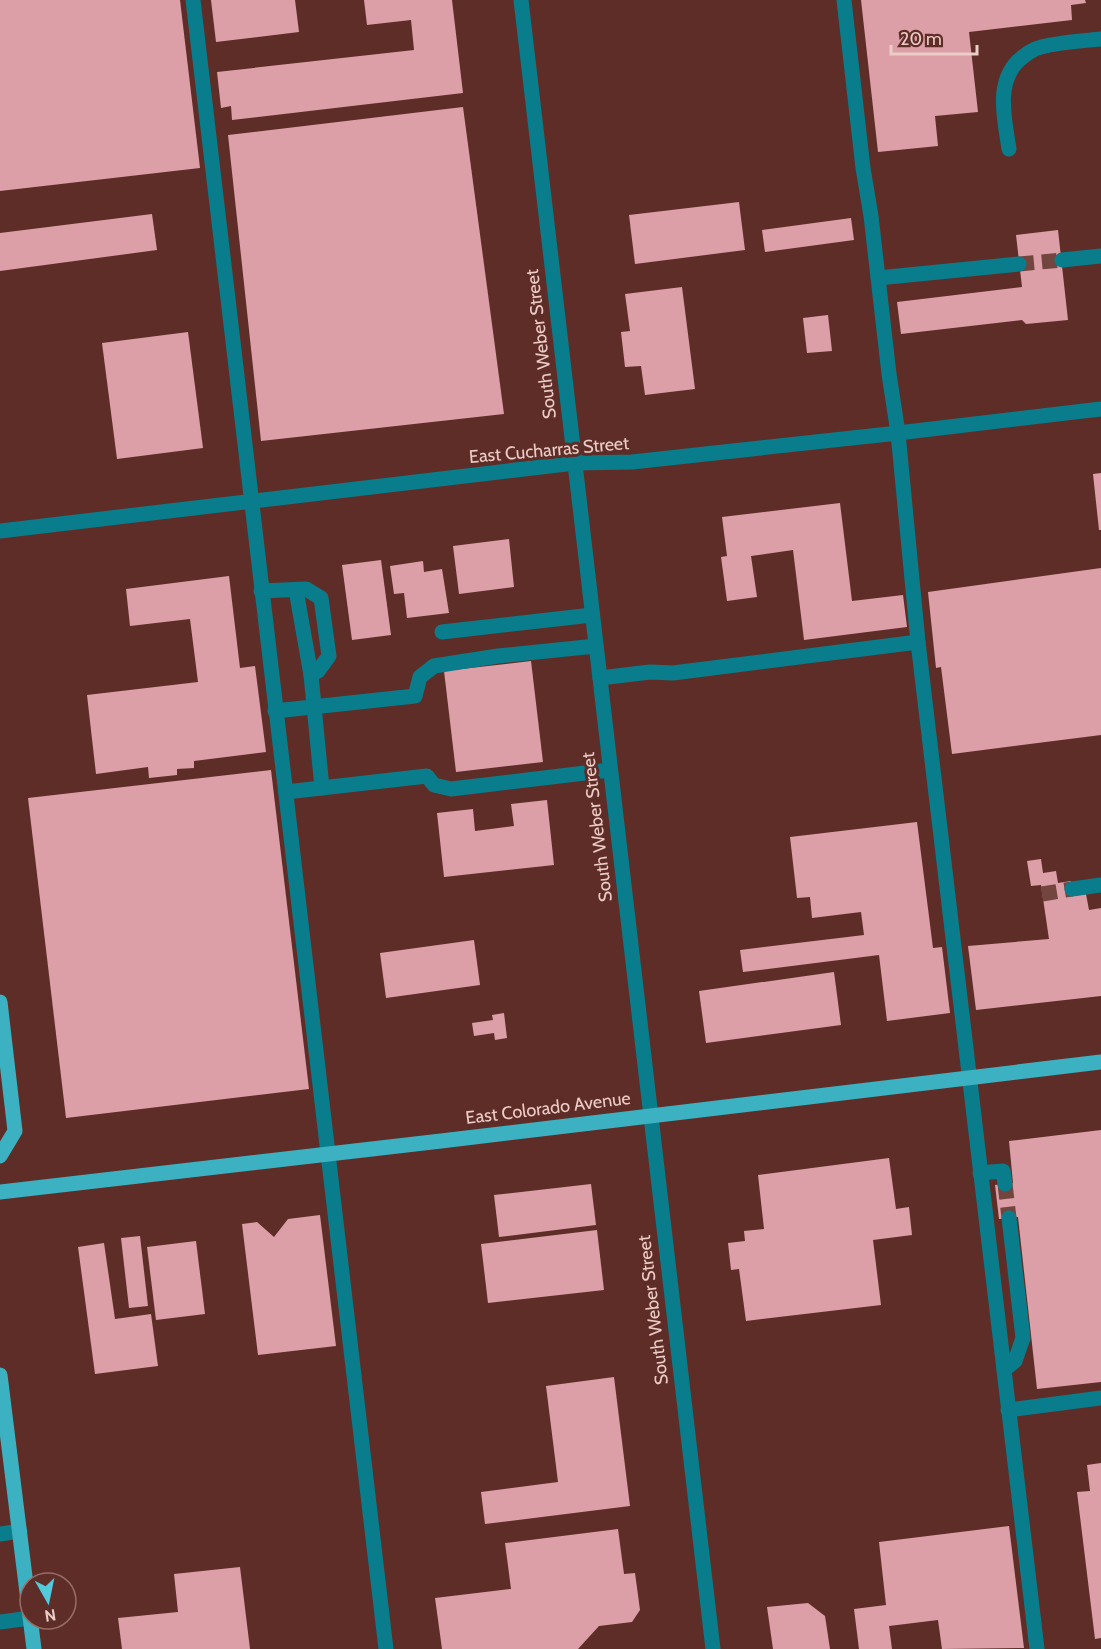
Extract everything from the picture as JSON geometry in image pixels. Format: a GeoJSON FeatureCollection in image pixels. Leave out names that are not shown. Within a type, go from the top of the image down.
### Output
{"type":"FeatureCollection","features":[{"type":"Feature","properties":{"kind":"main road"},"geometry":{"type":"LineString","coordinates":[[0,1002],[15,1131],[0,1156]]}},
{"type":"Feature","properties":{"kind":"main road","name":"East Colorado Avenue"},"geometry":{"type":"LineString","coordinates":[[0,1192],[1101,1062]]}},
{"type":"Feature","properties":{"kind":"main road"},"geometry":{"type":"LineString","coordinates":[[0,1375],[3,1416],[25,1571]]}},
{"type":"Feature","properties":{"kind":"main road"},"geometry":{"type":"LineString","coordinates":[[32,1631],[34,1649]]}},
{"type":"Feature","properties":{"kind":"street"},"geometry":{"type":"LineString","coordinates":[[193,0],[386,1649]]}},
{"type":"Feature","properties":{"kind":"street","name":"South Weber Street"},"geometry":{"type":"LineString","coordinates":[[521,0],[713,1649]]}},
{"type":"Feature","properties":{"kind":"street"},"geometry":{"type":"LineString","coordinates":[[844,0],[898,434],[918,642],[1037,1649]]}},
{"type":"Feature","properties":{"kind":"street"},"geometry":{"type":"LineString","coordinates":[[1009,149],[1003,97],[1007,80],[1014,66],[1026,54],[1039,47],[1101,39]]}},
{"type":"Feature","properties":{"kind":"street"},"geometry":{"type":"LineString","coordinates":[[1062,260],[1101,256]]}},
{"type":"Feature","properties":{"kind":"street"},"geometry":{"type":"LineString","coordinates":[[878,278],[1019,264]]}},
{"type":"Feature","properties":{"kind":"street","name":"East Cucharras Street"},"geometry":{"type":"LineString","coordinates":[[0,531],[575,463],[632,462],[898,434],[1101,409]]}},
{"type":"Feature","properties":{"kind":"street"},"geometry":{"type":"LineString","coordinates":[[261,591],[306,589],[321,598],[329,656],[318,671],[310,675]]}},
{"type":"Feature","properties":{"kind":"street"},"geometry":{"type":"LineString","coordinates":[[296,590],[310,675],[322,788]]}},
{"type":"Feature","properties":{"kind":"street"},"geometry":{"type":"LineString","coordinates":[[442,632],[592,615]]}},
{"type":"Feature","properties":{"kind":"street"},"geometry":{"type":"LineString","coordinates":[[600,678],[650,672],[673,673],[918,642]]}},
{"type":"Feature","properties":{"kind":"street"},"geometry":{"type":"LineString","coordinates":[[276,711],[415,696],[420,677],[434,666],[498,656],[596,646]]}},
{"type":"Feature","properties":{"kind":"street"},"geometry":{"type":"LineString","coordinates":[[286,792],[427,776],[434,785],[452,789],[610,770]]}},
{"type":"Feature","properties":{"kind":"street"},"geometry":{"type":"LineString","coordinates":[[1072,889],[1101,885]]}},
{"type":"Feature","properties":{"kind":"street"},"geometry":{"type":"LineString","coordinates":[[980,1173],[1003,1171],[1005,1184]]}},
{"type":"Feature","properties":{"kind":"street"},"geometry":{"type":"LineString","coordinates":[[1004,1370],[1016,1361],[1023,1338],[1009,1218]]}},
{"type":"Feature","properties":{"kind":"street"},"geometry":{"type":"LineString","coordinates":[[1008,1410],[1101,1398]]}},
{"type":"Feature","properties":{"kind":"street"},"geometry":{"type":"LineString","coordinates":[[0,1534],[20,1531]]}},
{"type":"Feature","properties":{"kind":"street"},"geometry":{"type":"LineString","coordinates":[[0,1622],[18,1620]]}},
{"type":"Feature","properties":{"kind":"building"},"geometry":{"type":"Polygon","coordinates":[[[0,0],[180,0],[200,168],[0,191],[0,0]]]}},
{"type":"Feature","properties":{"kind":"building"},"geometry":{"type":"Polygon","coordinates":[[[211,0],[295,0],[299,32],[216,42],[211,0]]]}},
{"type":"Feature","properties":{"kind":"building"},"geometry":{"type":"Polygon","coordinates":[[[364,0],[452,0],[463,93],[232,120],[231,106],[221,108],[217,72],[414,50],[411,20],[367,25],[364,0]]]}},
{"type":"Feature","properties":{"kind":"building"},"geometry":{"type":"Polygon","coordinates":[[[861,0],[1085,0],[1086,3],[1071,5],[1072,20],[969,32],[978,112],[935,116],[938,146],[878,152],[861,0]]]}},
{"type":"Feature","properties":{"kind":"building"},"geometry":{"type":"Polygon","coordinates":[[[463,107],[504,414],[261,441],[228,135],[463,107]]]}},
{"type":"Feature","properties":{"kind":"building"},"geometry":{"type":"Polygon","coordinates":[[[739,202],[745,250],[635,264],[629,215],[739,202]]]}},
{"type":"Feature","properties":{"kind":"building"},"geometry":{"type":"Polygon","coordinates":[[[152,214],[157,250],[0,271],[0,233],[152,214]]]}},
{"type":"Feature","properties":{"kind":"building"},"geometry":{"type":"Polygon","coordinates":[[[851,218],[854,240],[765,252],[762,230],[851,218]]]}},
{"type":"Feature","properties":{"kind":"building"},"geometry":{"type":"Polygon","coordinates":[[[1058,230],[1068,320],[1026,324],[1022,320],[901,334],[897,302],[1022,287],[1016,235],[1058,230]]]}},
{"type":"Feature","properties":{"kind":"building"},"geometry":{"type":"Polygon","coordinates":[[[682,287],[695,389],[645,395],[641,366],[625,367],[621,332],[630,331],[625,294],[682,287]]]}},
{"type":"Feature","properties":{"kind":"building"},"geometry":{"type":"Polygon","coordinates":[[[828,315],[832,351],[807,353],[803,318],[828,315]]]}},
{"type":"Feature","properties":{"kind":"building"},"geometry":{"type":"Polygon","coordinates":[[[188,332],[203,448],[117,459],[102,343],[188,332]]]}},
{"type":"Feature","properties":{"kind":"building"},"geometry":{"type":"Polygon","coordinates":[[[1101,473],[1101,530],[1099,530],[1093,474],[1101,473]]]}},
{"type":"Feature","properties":{"kind":"building"},"geometry":{"type":"Polygon","coordinates":[[[840,503],[852,601],[903,595],[907,627],[804,640],[793,550],[751,556],[757,597],[727,601],[721,557],[727,556],[722,517],[840,503]]]}},
{"type":"Feature","properties":{"kind":"building"},"geometry":{"type":"Polygon","coordinates":[[[509,539],[514,587],[459,594],[453,546],[509,539]]]}},
{"type":"Feature","properties":{"kind":"building"},"geometry":{"type":"Polygon","coordinates":[[[381,560],[391,635],[352,640],[342,565],[381,560]]]}},
{"type":"Feature","properties":{"kind":"building"},"geometry":{"type":"Polygon","coordinates":[[[423,561],[424,572],[442,569],[449,613],[407,618],[404,593],[394,594],[390,566],[423,561]]]}},
{"type":"Feature","properties":{"kind":"building"},"geometry":{"type":"Polygon","coordinates":[[[1101,568],[1101,735],[952,754],[941,667],[936,668],[928,592],[1101,568]]]}},
{"type":"Feature","properties":{"kind":"building"},"geometry":{"type":"Polygon","coordinates":[[[229,576],[240,668],[255,666],[266,752],[194,761],[194,768],[177,769],[177,775],[149,778],[148,767],[96,774],[87,695],[198,682],[190,619],[130,626],[126,589],[229,576]]]}},
{"type":"Feature","properties":{"kind":"building"},"geometry":{"type":"Polygon","coordinates":[[[531,661],[543,762],[456,772],[444,671],[531,661]]]}},
{"type":"Feature","properties":{"kind":"building"},"geometry":{"type":"Polygon","coordinates":[[[271,770],[309,1089],[66,1118],[28,798],[271,770]]]}},
{"type":"Feature","properties":{"kind":"building"},"geometry":{"type":"Polygon","coordinates":[[[547,800],[554,865],[444,877],[437,813],[473,809],[475,831],[514,826],[511,804],[547,800]]]}},
{"type":"Feature","properties":{"kind":"building"},"geometry":{"type":"Polygon","coordinates":[[[917,822],[933,948],[942,947],[950,1013],[887,1021],[879,955],[743,972],[740,950],[864,935],[861,912],[812,918],[810,897],[797,898],[790,837],[917,822]]]}},
{"type":"Feature","properties":{"kind":"building"},"geometry":{"type":"Polygon","coordinates":[[[1041,859],[1043,873],[1056,871],[1058,883],[1071,881],[1073,896],[1086,894],[1089,910],[1101,908],[1101,996],[976,1010],[968,946],[1049,939],[1041,885],[1031,886],[1027,861],[1041,859]]]}},
{"type":"Feature","properties":{"kind":"building"},"geometry":{"type":"Polygon","coordinates":[[[474,940],[480,985],[386,998],[380,953],[474,940]]]}},
{"type":"Feature","properties":{"kind":"building"},"geometry":{"type":"Polygon","coordinates":[[[834,972],[841,1025],[706,1043],[699,991],[834,972]]]}},
{"type":"Feature","properties":{"kind":"building"},"geometry":{"type":"Polygon","coordinates":[[[504,1013],[507,1038],[495,1040],[494,1033],[474,1036],[472,1023],[493,1020],[492,1015],[504,1013]]]}},
{"type":"Feature","properties":{"kind":"building"},"geometry":{"type":"Polygon","coordinates":[[[1101,1130],[1101,1382],[1037,1389],[1018,1217],[999,1219],[995,1185],[1013,1183],[1009,1141],[1101,1130]]]}},
{"type":"Feature","properties":{"kind":"building"},"geometry":{"type":"Polygon","coordinates":[[[889,1158],[896,1209],[909,1207],[912,1235],[873,1240],[881,1305],[746,1321],[739,1269],[731,1270],[728,1243],[745,1241],[744,1231],[764,1229],[758,1175],[889,1158]]]}},
{"type":"Feature","properties":{"kind":"building"},"geometry":{"type":"Polygon","coordinates":[[[591,1184],[596,1225],[499,1237],[494,1195],[591,1184]]]}},
{"type":"Feature","properties":{"kind":"building"},"geometry":{"type":"Polygon","coordinates":[[[320,1215],[336,1346],[258,1355],[242,1224],[257,1222],[274,1237],[288,1219],[320,1215]]]}},
{"type":"Feature","properties":{"kind":"building"},"geometry":{"type":"Polygon","coordinates":[[[597,1230],[604,1290],[488,1303],[481,1244],[597,1230]]]}},
{"type":"Feature","properties":{"kind":"building"},"geometry":{"type":"Polygon","coordinates":[[[140,1236],[148,1306],[129,1308],[121,1238],[140,1236]]]}},
{"type":"Feature","properties":{"kind":"building"},"geometry":{"type":"Polygon","coordinates":[[[196,1241],[205,1314],[156,1320],[147,1247],[196,1241]]]}},
{"type":"Feature","properties":{"kind":"building"},"geometry":{"type":"Polygon","coordinates":[[[104,1243],[115,1319],[151,1314],[158,1366],[95,1374],[78,1247],[104,1243]]]}},
{"type":"Feature","properties":{"kind":"building"},"geometry":{"type":"Polygon","coordinates":[[[614,1377],[630,1506],[485,1524],[481,1492],[558,1482],[546,1386],[614,1377]]]}},
{"type":"Feature","properties":{"kind":"building"},"geometry":{"type":"Polygon","coordinates":[[[1101,1463],[1101,1638],[1095,1639],[1077,1492],[1090,1491],[1087,1465],[1101,1463]]]}},
{"type":"Feature","properties":{"kind":"building"},"geometry":{"type":"Polygon","coordinates":[[[1009,1526],[1024,1648],[942,1649],[938,1620],[889,1626],[892,1649],[859,1649],[854,1609],[886,1605],[879,1542],[1009,1526]]]}},
{"type":"Feature","properties":{"kind":"building"},"geometry":{"type":"Polygon","coordinates":[[[618,1529],[624,1574],[635,1573],[640,1610],[632,1622],[599,1626],[578,1649],[442,1649],[435,1598],[511,1589],[505,1543],[618,1529]]]}},
{"type":"Feature","properties":{"kind":"building"},"geometry":{"type":"Polygon","coordinates":[[[240,1567],[250,1649],[122,1649],[118,1618],[178,1612],[174,1574],[240,1567]]]}},
{"type":"Feature","properties":{"kind":"building"},"geometry":{"type":"Polygon","coordinates":[[[808,1603],[825,1616],[830,1649],[773,1649],[767,1607],[808,1603]]]}},
{"type":"Feature","properties":{"kind":"tunnel"},"geometry":{"type":"LineString","coordinates":[[1019,264],[1062,260]]}},
{"type":"Feature","properties":{"kind":"tunnel"},"geometry":{"type":"LineString","coordinates":[[1042,894],[1072,889]]}},
{"type":"Feature","properties":{"kind":"tunnel"},"geometry":{"type":"LineString","coordinates":[[1005,1184],[1009,1218]]}}]}
